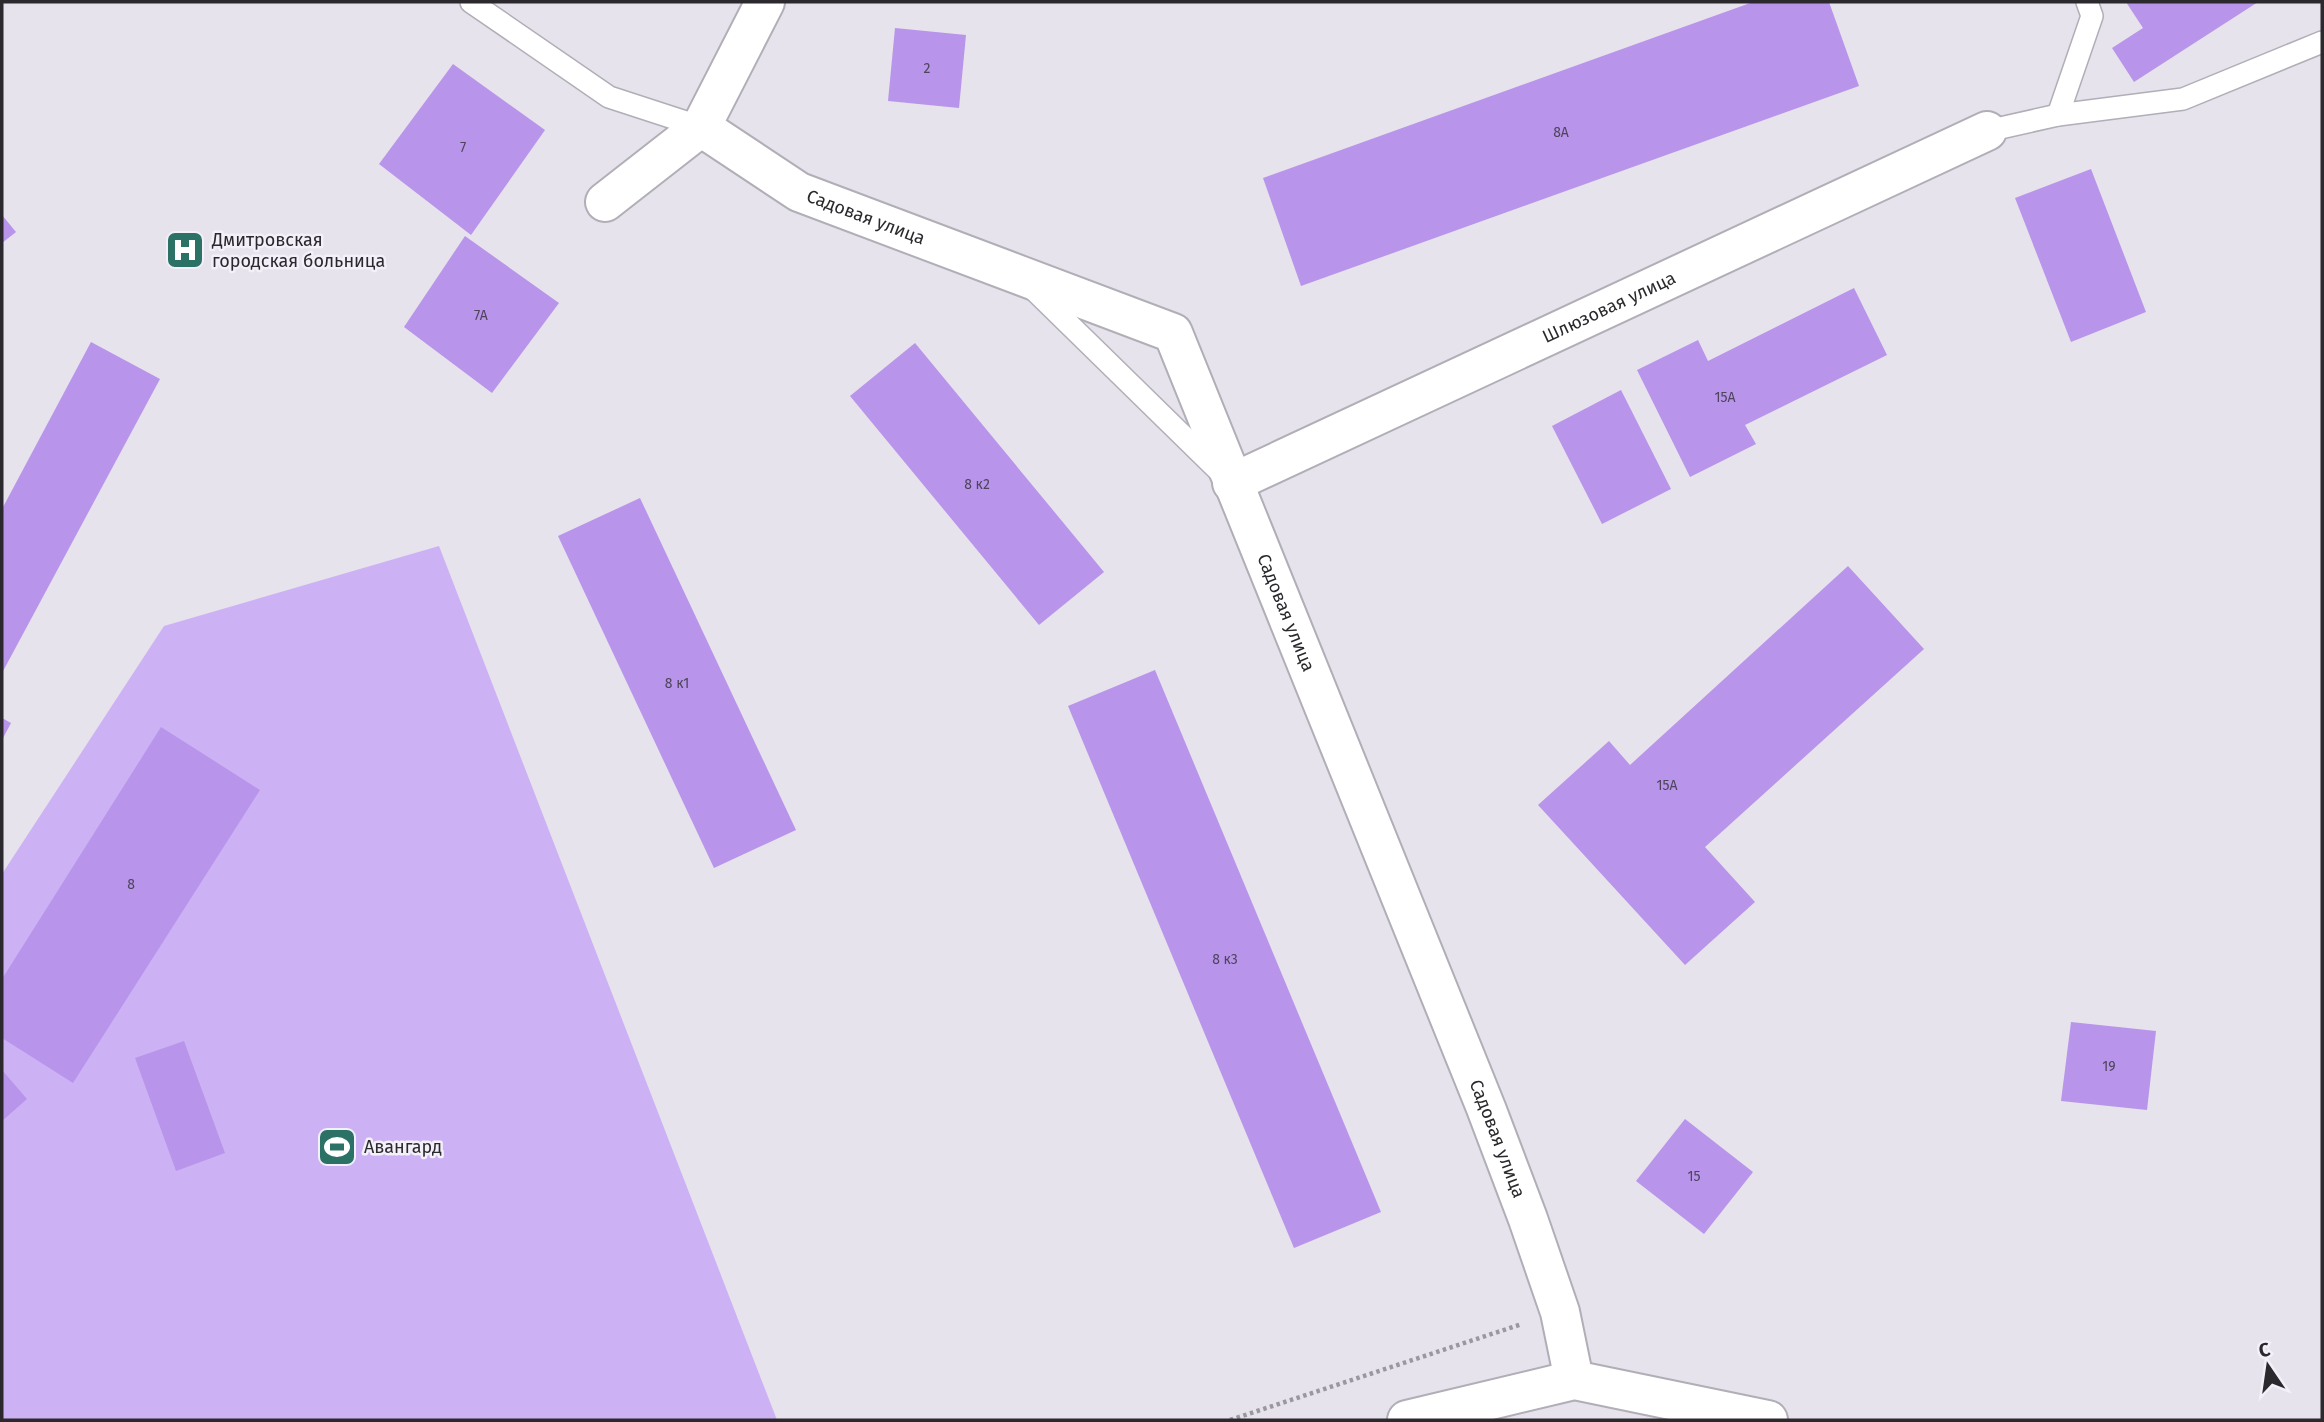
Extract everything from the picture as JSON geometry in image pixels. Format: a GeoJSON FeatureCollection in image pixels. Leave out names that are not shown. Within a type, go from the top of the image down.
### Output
{"type":"FeatureCollection","features":[{"type":"Feature","properties":{"kind":"street"},"geometry":{"type":"LineString","coordinates":[[605,202],[701,127],[765,2]]}},
{"type":"Feature","properties":{"kind":"street","name":"Садовая улица"},"geometry":{"type":"LineString","coordinates":[[701,127],[799,192],[1173,333],[1486,1108],[1560,1311],[1574,1380]]}},
{"type":"Feature","properties":{"kind":"street","name":"Шлюзовая улица"},"geometry":{"type":"LineString","coordinates":[[1232,483],[1987,131]]}},
{"type":"Feature","properties":{"kind":"street"},"geometry":{"type":"LineString","coordinates":[[1407,1420],[1574,1380],[1768,1420]]}},
{"type":"Feature","properties":{"kind":"lane"},"geometry":{"type":"LineString","coordinates":[[471,2],[608,97],[701,127]]}},
{"type":"Feature","properties":{"kind":"lane"},"geometry":{"type":"LineString","coordinates":[[2058,115],[2092,16],[2087,2]]}},
{"type":"Feature","properties":{"kind":"lane"},"geometry":{"type":"LineString","coordinates":[[1987,131],[2058,115],[2183,99],[2322,42]]}},
{"type":"Feature","properties":{"kind":"lane"},"geometry":{"type":"LineString","coordinates":[[1018,275],[1232,483]]}},
{"type":"Feature","properties":{"kind":"path"},"geometry":{"type":"LineString","coordinates":[[1230,1420],[1560,1311]]}},
{"type":"Feature","properties":{"kind":"shaded area","name":"Авангард"},"geometry":{"type":"Polygon","coordinates":[[[439,546],[777,1420],[2,1420],[2,874],[164,626],[439,546]]]}},
{"type":"Feature","properties":{"kind":"building"},"geometry":{"type":"Polygon","coordinates":[[[1753,2],[1829,2],[1859,86],[1301,286],[1263,178],[1753,2]]]}},
{"type":"Feature","properties":{"kind":"building"},"geometry":{"type":"Polygon","coordinates":[[[2126,2],[2258,2],[2134,82],[2112,48],[2143,28],[2126,2]]]}},
{"type":"Feature","properties":{"kind":"building"},"geometry":{"type":"Polygon","coordinates":[[[895,28],[966,35],[959,108],[888,101],[895,28]]]}},
{"type":"Feature","properties":{"kind":"building"},"geometry":{"type":"Polygon","coordinates":[[[453,64],[545,130],[471,235],[379,164],[453,64]]]}},
{"type":"Feature","properties":{"kind":"building"},"geometry":{"type":"Polygon","coordinates":[[[2091,169],[2146,312],[2071,342],[2015,198],[2091,169]]]}},
{"type":"Feature","properties":{"kind":"building"},"geometry":{"type":"Polygon","coordinates":[[[2,215],[16,232],[2,243],[2,215]]]}},
{"type":"Feature","properties":{"kind":"building"},"geometry":{"type":"Polygon","coordinates":[[[465,236],[559,303],[492,393],[404,327],[465,236]]]}},
{"type":"Feature","properties":{"kind":"building"},"geometry":{"type":"Polygon","coordinates":[[[1854,288],[1887,355],[1745,425],[1756,444],[1690,477],[1637,370],[1698,340],[1708,361],[1854,288]]]}},
{"type":"Feature","properties":{"kind":"building"},"geometry":{"type":"Polygon","coordinates":[[[91,342],[160,379],[2,673],[2,509],[91,342]]]}},
{"type":"Feature","properties":{"kind":"building"},"geometry":{"type":"Polygon","coordinates":[[[915,343],[1104,572],[1039,625],[850,396],[915,343]]]}},
{"type":"Feature","properties":{"kind":"building"},"geometry":{"type":"Polygon","coordinates":[[[1621,390],[1671,489],[1602,524],[1552,426],[1621,390]]]}},
{"type":"Feature","properties":{"kind":"building"},"geometry":{"type":"Polygon","coordinates":[[[640,498],[796,830],[714,868],[558,536],[640,498]]]}},
{"type":"Feature","properties":{"kind":"building"},"geometry":{"type":"Polygon","coordinates":[[[1848,566],[1924,649],[1705,847],[1755,902],[1685,965],[1538,805],[1609,741],[1630,765],[1848,566]]]}},
{"type":"Feature","properties":{"kind":"building"},"geometry":{"type":"Polygon","coordinates":[[[1155,670],[1381,1212],[1294,1248],[1068,706],[1155,670]]]}},
{"type":"Feature","properties":{"kind":"building"},"geometry":{"type":"Polygon","coordinates":[[[2,718],[11,723],[2,740],[2,718]]]}},
{"type":"Feature","properties":{"kind":"building"},"geometry":{"type":"Polygon","coordinates":[[[161,727],[260,790],[73,1083],[2,1038],[2,979],[161,727]]]}},
{"type":"Feature","properties":{"kind":"building"},"geometry":{"type":"Polygon","coordinates":[[[2071,1022],[2156,1031],[2147,1110],[2061,1101],[2071,1022]]]}},
{"type":"Feature","properties":{"kind":"building"},"geometry":{"type":"Polygon","coordinates":[[[184,1041],[225,1153],[176,1171],[135,1058],[184,1041]]]}},
{"type":"Feature","properties":{"kind":"building"},"geometry":{"type":"Polygon","coordinates":[[[2,1070],[27,1099],[2,1121],[2,1070]]]}},
{"type":"Feature","properties":{"kind":"building"},"geometry":{"type":"Polygon","coordinates":[[[1685,1119],[1753,1172],[1704,1234],[1636,1181],[1685,1119]]]}},
{"type":"Feature","properties":{"kind":"place","name":"Дмитровская городская больница"},"geometry":{"type":"Point","coordinates":[185,250]}},
{"type":"Feature","properties":{"kind":"place","name":"Авангард"},"geometry":{"type":"Point","coordinates":[337,1147]}}]}
